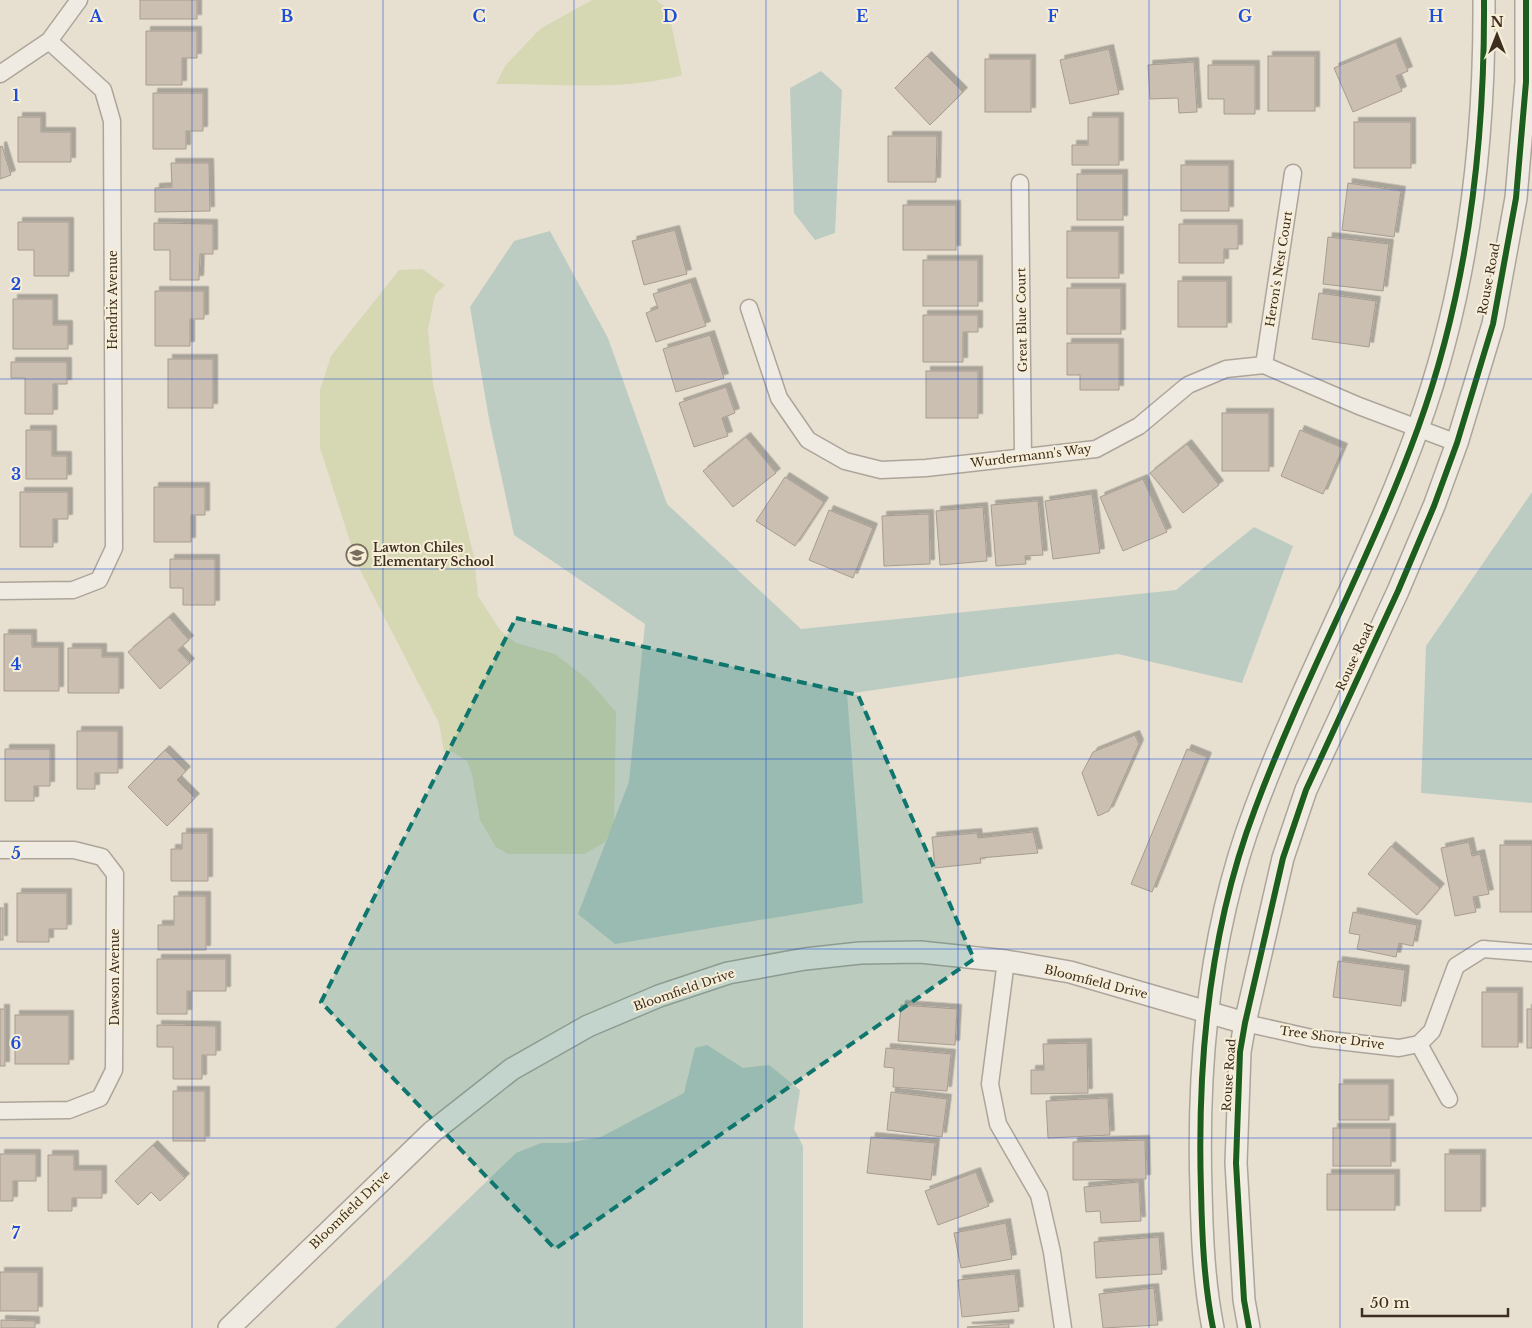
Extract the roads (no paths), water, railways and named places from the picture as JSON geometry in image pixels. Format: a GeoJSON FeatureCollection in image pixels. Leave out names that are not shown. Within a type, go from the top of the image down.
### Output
{"type":"FeatureCollection","features":[{"type":"Feature","properties":{"kind":"street"},"geometry":{"type":"LineString","coordinates":[[0,74],[49,41],[79,0]]}},
{"type":"Feature","properties":{"kind":"street","name":"Rouse Road"},"geometry":{"type":"LineString","coordinates":[[1213,1328],[1202,1245],[1200,1144],[1206,1012],[1230,889],[1254,811],[1364,558],[1418,428],[1447,335],[1462,270],[1474,188],[1483,98],[1484,0]]}},
{"type":"Feature","properties":{"kind":"street","name":"Rouse Road"},"geometry":{"type":"LineString","coordinates":[[1249,1328],[1244,1300],[1236,1163],[1240,1052],[1245,1023],[1283,858],[1306,790],[1398,591],[1458,443],[1492,324],[1516,198],[1526,82],[1528,6]]}},
{"type":"Feature","properties":{"kind":"street","name":"Hendrix Avenue"},"geometry":{"type":"LineString","coordinates":[[0,591],[73,590],[99,580],[114,548],[112,121],[103,90],[49,41]]}},
{"type":"Feature","properties":{"kind":"street","name":"Heron's Nest Court"},"geometry":{"type":"LineString","coordinates":[[1264,365],[1294,173]]}},
{"type":"Feature","properties":{"kind":"street","name":"Great Blue Court"},"geometry":{"type":"LineString","coordinates":[[1020,183],[1023,457]]}},
{"type":"Feature","properties":{"kind":"street","name":"Wurdermann's Way"},"geometry":{"type":"LineString","coordinates":[[749,308],[779,398],[808,440],[845,461],[881,470],[926,468],[1096,448],[1139,426],[1188,385],[1226,369],[1264,365],[1458,443]]}},
{"type":"Feature","properties":{"kind":"street","name":"Dawson Avenue"},"geometry":{"type":"LineString","coordinates":[[0,850],[74,850],[102,856],[115,874],[114,1070],[100,1098],[69,1110],[0,1111]]}},
{"type":"Feature","properties":{"kind":"street"},"geometry":{"type":"LineString","coordinates":[[1448,1099],[1419,1044],[1432,1031],[1456,966],[1483,949],[1532,952]]}},
{"type":"Feature","properties":{"kind":"street","name":"Bloomfield Drive"},"geometry":{"type":"LineString","coordinates":[[229,1328],[432,1132],[512,1069],[588,1026],[659,996],[728,973],[805,959],[860,953],[920,952],[1006,961],[1070,972],[1245,1023]]}},
{"type":"Feature","properties":{"kind":"street"},"geometry":{"type":"LineString","coordinates":[[1006,961],[990,1084],[998,1124],[1039,1195],[1052,1252],[1063,1328]]}},
{"type":"Feature","properties":{"kind":"street","name":"Tree Shore Drive"},"geometry":{"type":"LineString","coordinates":[[1245,1023],[1312,1038],[1399,1048],[1419,1044]]}},
{"type":"Feature","properties":{"kind":"place","name":"Lawton Chiles Elementary School"},"geometry":{"type":"Point","coordinates":[357,555]}}]}
